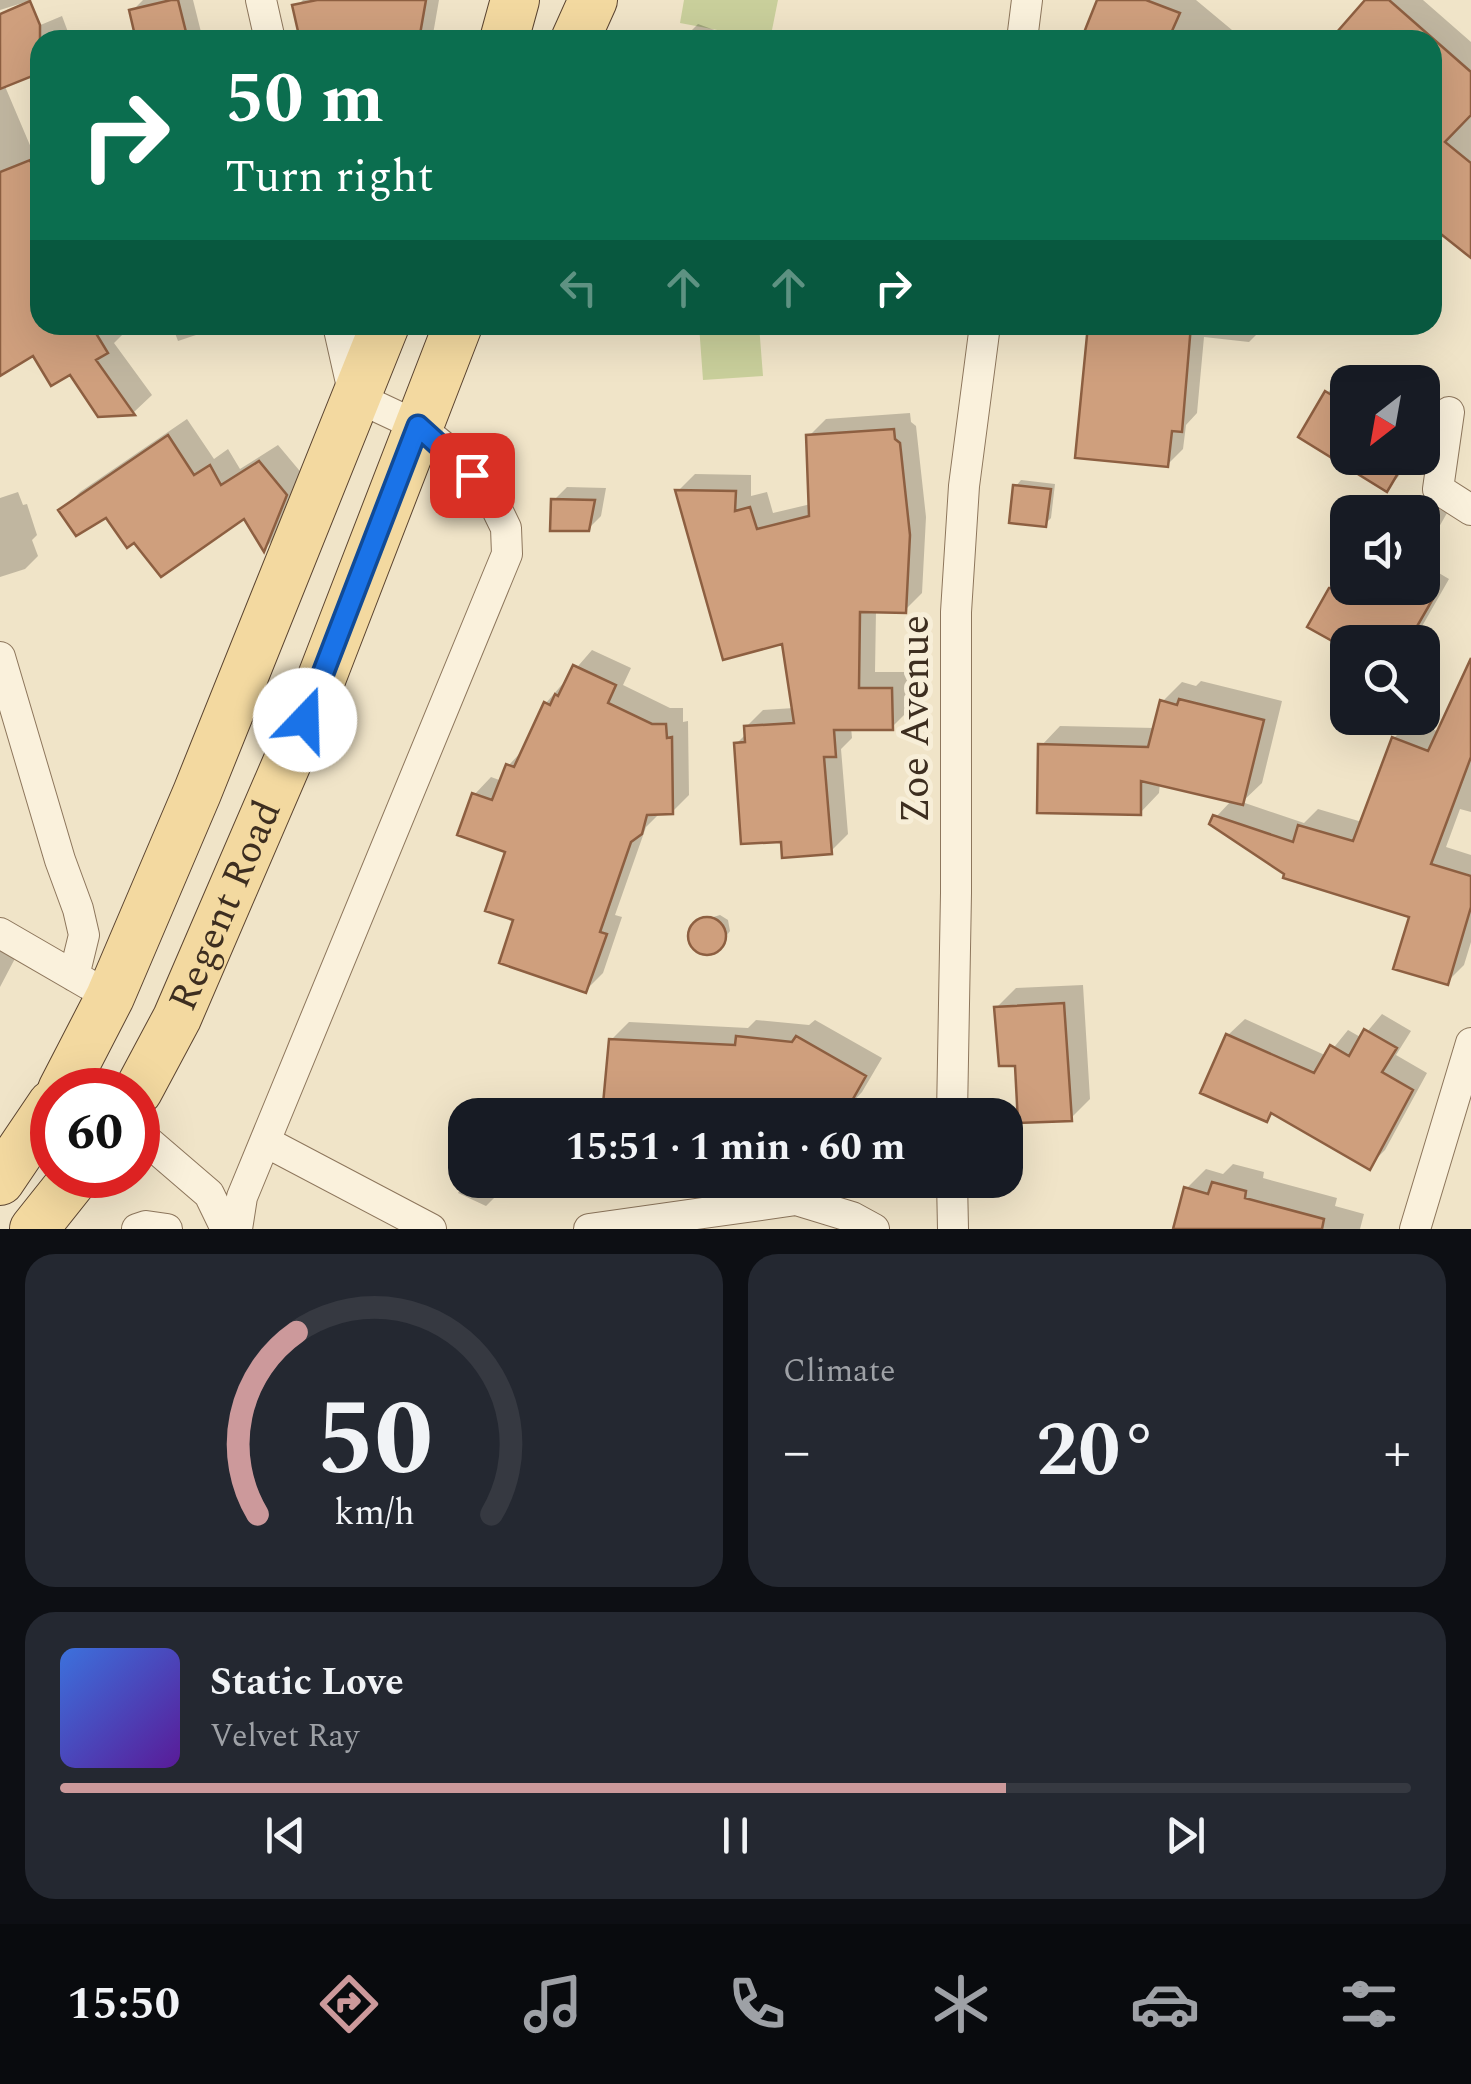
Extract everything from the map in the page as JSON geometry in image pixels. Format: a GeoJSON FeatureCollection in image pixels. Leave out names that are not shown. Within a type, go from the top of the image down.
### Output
{"type":"FeatureCollection","features":[{"type":"Feature","properties":{"kind":"main road"},"geometry":{"type":"LineString","coordinates":[[507,30],[515,0]]}},
{"type":"Feature","properties":{"kind":"main road"},"geometry":{"type":"LineString","coordinates":[[579,30],[592,0]]}},
{"type":"Feature","properties":{"kind":"main road","name":"Regent Road"},"geometry":{"type":"LineString","coordinates":[[69,1068],[92,986],[197,793],[381,335]]}},
{"type":"Feature","properties":{"kind":"main road","name":"Regent Road"},"geometry":{"type":"LineString","coordinates":[[150,1068],[176,1018],[305,720],[454,335]]}},
{"type":"Feature","properties":{"kind":"main road"},"geometry":{"type":"LineString","coordinates":[[0,1181],[30,1137]]}},
{"type":"Feature","properties":{"kind":"main road"},"geometry":{"type":"LineString","coordinates":[[34,1229],[59,1198]]}},
{"type":"Feature","properties":{"kind":"street"},"geometry":{"type":"LineString","coordinates":[[260,0],[268,30]]}},
{"type":"Feature","properties":{"kind":"street"},"geometry":{"type":"LineString","coordinates":[[1024,30],[1028,0]]}},
{"type":"Feature","properties":{"kind":"street"},"geometry":{"type":"LineString","coordinates":[[238,1229],[242,1197],[507,554],[506,528],[489,493],[456,457],[418,426],[354,396],[340,335]]}},
{"type":"Feature","properties":{"kind":"street","name":"Zoe Avenue"},"geometry":{"type":"LineString","coordinates":[[952,1098],[956,612],[964,486],[984,335]]}},
{"type":"Feature","properties":{"kind":"street"},"geometry":{"type":"LineString","coordinates":[[1449,412],[1438,489],[1471,510]]}},
{"type":"Feature","properties":{"kind":"street"},"geometry":{"type":"LineString","coordinates":[[0,657],[78,909],[92,986]]}},
{"type":"Feature","properties":{"kind":"street"},"geometry":{"type":"LineString","coordinates":[[0,933],[92,986]]}},
{"type":"Feature","properties":{"kind":"street"},"geometry":{"type":"LineString","coordinates":[[1415,1229],[1471,1043]]}},
{"type":"Feature","properties":{"kind":"street"},"geometry":{"type":"LineString","coordinates":[[266,1142],[431,1229]]}},
{"type":"Feature","properties":{"kind":"street"},"geometry":{"type":"LineString","coordinates":[[160,1152],[210,1194],[226,1229]]}},
{"type":"Feature","properties":{"kind":"street"},"geometry":{"type":"LineString","coordinates":[[952,1198],[953,1229]]}},
{"type":"Feature","properties":{"kind":"street"},"geometry":{"type":"LineString","coordinates":[[588,1229],[796,1200],[852,1217],[874,1229]]}},
{"type":"Feature","properties":{"kind":"street"},"geometry":{"type":"LineString","coordinates":[[137,1229],[166,1229]]}},
{"type":"Feature","properties":{"kind":"green space"},"geometry":{"type":"Polygon","coordinates":[[[684,0],[778,0],[772,30],[717,30],[680,23],[684,0]]]}},
{"type":"Feature","properties":{"kind":"green space"},"geometry":{"type":"Polygon","coordinates":[[[700,335],[760,335],[763,376],[703,380],[700,335]]]}},
{"type":"Feature","properties":{"kind":"building"},"geometry":{"type":"Polygon","coordinates":[[[178,0],[186,30],[134,30],[129,10],[178,0]]]}},
{"type":"Feature","properties":{"kind":"building"},"geometry":{"type":"Polygon","coordinates":[[[317,0],[426,0],[421,30],[298,30],[292,5],[317,0]]]}},
{"type":"Feature","properties":{"kind":"building"},"geometry":{"type":"Polygon","coordinates":[[[1097,0],[1146,0],[1180,13],[1172,30],[1085,30],[1097,0]]]}},
{"type":"Feature","properties":{"kind":"building"},"geometry":{"type":"Polygon","coordinates":[[[1365,0],[1389,0],[1423,30],[1339,30],[1365,0]]]}},
{"type":"Feature","properties":{"kind":"building"},"geometry":{"type":"Polygon","coordinates":[[[30,1],[40,30],[30,30],[30,77],[0,89],[0,14],[30,1]]]}},
{"type":"Feature","properties":{"kind":"building"},"geometry":{"type":"Polygon","coordinates":[[[1442,47],[1471,72],[1471,115],[1445,142],[1471,163],[1471,258],[1442,235],[1442,47]]]}},
{"type":"Feature","properties":{"kind":"building"},"geometry":{"type":"Polygon","coordinates":[[[30,160],[30,335],[97,335],[108,353],[96,360],[135,415],[98,417],[70,375],[51,386],[33,356],[0,376],[0,172],[30,160]]]}},
{"type":"Feature","properties":{"kind":"building"},"geometry":{"type":"Polygon","coordinates":[[[1087,335],[1190,335],[1182,432],[1172,431],[1168,467],[1075,458],[1087,335]]]}},
{"type":"Feature","properties":{"kind":"building"},"geometry":{"type":"Polygon","coordinates":[[[1325,391],[1330,394],[1330,457],[1298,437],[1325,391]]]}},
{"type":"Feature","properties":{"kind":"building"},"geometry":{"type":"Polygon","coordinates":[[[894,429],[895,439],[900,443],[910,535],[906,613],[860,612],[859,688],[892,688],[893,730],[834,730],[836,757],[824,757],[832,854],[782,858],[781,842],[741,844],[734,743],[745,742],[744,726],[794,723],[782,644],[723,660],[675,490],[736,491],[735,511],[750,507],[757,529],[809,516],[806,435],[894,429]]]}},
{"type":"Feature","properties":{"kind":"building"},"geometry":{"type":"Polygon","coordinates":[[[168,435],[194,475],[210,465],[221,485],[259,461],[287,495],[264,552],[244,519],[161,577],[134,543],[127,548],[106,518],[76,536],[58,510],[168,435]]]}},
{"type":"Feature","properties":{"kind":"building"},"geometry":{"type":"Polygon","coordinates":[[[1359,475],[1397,475],[1387,492],[1359,475]]]}},
{"type":"Feature","properties":{"kind":"building"},"geometry":{"type":"Polygon","coordinates":[[[1013,485],[1051,489],[1046,527],[1009,523],[1013,485]]]}},
{"type":"Feature","properties":{"kind":"building"},"geometry":{"type":"Polygon","coordinates":[[[551,499],[595,500],[589,531],[550,531],[551,499]]]}},
{"type":"Feature","properties":{"kind":"building"},"geometry":{"type":"Polygon","coordinates":[[[1329,588],[1330,605],[1429,605],[1418,625],[1330,625],[1330,640],[1307,627],[1329,588]]]}},
{"type":"Feature","properties":{"kind":"building"},"geometry":{"type":"Polygon","coordinates":[[[1471,658],[1471,757],[1431,864],[1471,876],[1471,907],[1448,985],[1393,969],[1409,917],[1283,878],[1284,874],[1209,824],[1213,815],[1293,842],[1298,825],[1353,841],[1392,737],[1428,751],[1435,735],[1440,735],[1440,725],[1471,658]]]}},
{"type":"Feature","properties":{"kind":"building"},"geometry":{"type":"Polygon","coordinates":[[[573,665],[616,685],[608,703],[652,724],[666,724],[667,738],[672,737],[673,814],[647,815],[642,834],[631,842],[600,932],[607,934],[586,993],[499,963],[513,920],[485,911],[505,852],[457,835],[472,793],[492,800],[506,764],[514,767],[544,702],[550,705],[555,694],[558,696],[573,665]]]}},
{"type":"Feature","properties":{"kind":"building"},"geometry":{"type":"Polygon","coordinates":[[[1179,699],[1264,720],[1243,805],[1141,781],[1141,815],[1037,813],[1038,744],[1148,747],[1160,700],[1177,705],[1179,699]]]}},
{"type":"Feature","properties":{"kind":"building"},"geometry":{"type":"Polygon","coordinates":[[[707,917],[720,923],[726,936],[720,949],[707,955],[694,949],[688,936],[694,923],[707,917]]]}},
{"type":"Feature","properties":{"kind":"building"},"geometry":{"type":"Polygon","coordinates":[[[1064,1003],[1072,1121],[1023,1123],[1023,1098],[1017,1098],[1015,1066],[999,1066],[994,1007],[1064,1003]]]}},
{"type":"Feature","properties":{"kind":"building"},"geometry":{"type":"Polygon","coordinates":[[[1364,1029],[1397,1048],[1382,1072],[1413,1090],[1370,1170],[1271,1113],[1267,1122],[1200,1093],[1226,1034],[1314,1073],[1330,1045],[1349,1056],[1364,1029]]]}},
{"type":"Feature","properties":{"kind":"building"},"geometry":{"type":"Polygon","coordinates":[[[736,1036],[792,1042],[796,1036],[866,1076],[854,1098],[604,1098],[609,1039],[735,1045],[736,1036]]]}},
{"type":"Feature","properties":{"kind":"building"},"geometry":{"type":"Polygon","coordinates":[[[1212,1182],[1246,1191],[1245,1198],[1324,1219],[1322,1229],[1173,1229],[1184,1187],[1208,1194],[1212,1182]]]}},
{"type":"Feature","properties":{"kind":"route"},"geometry":{"type":"LineString","coordinates":[[305,720],[418,426],[472,475]]}}]}
